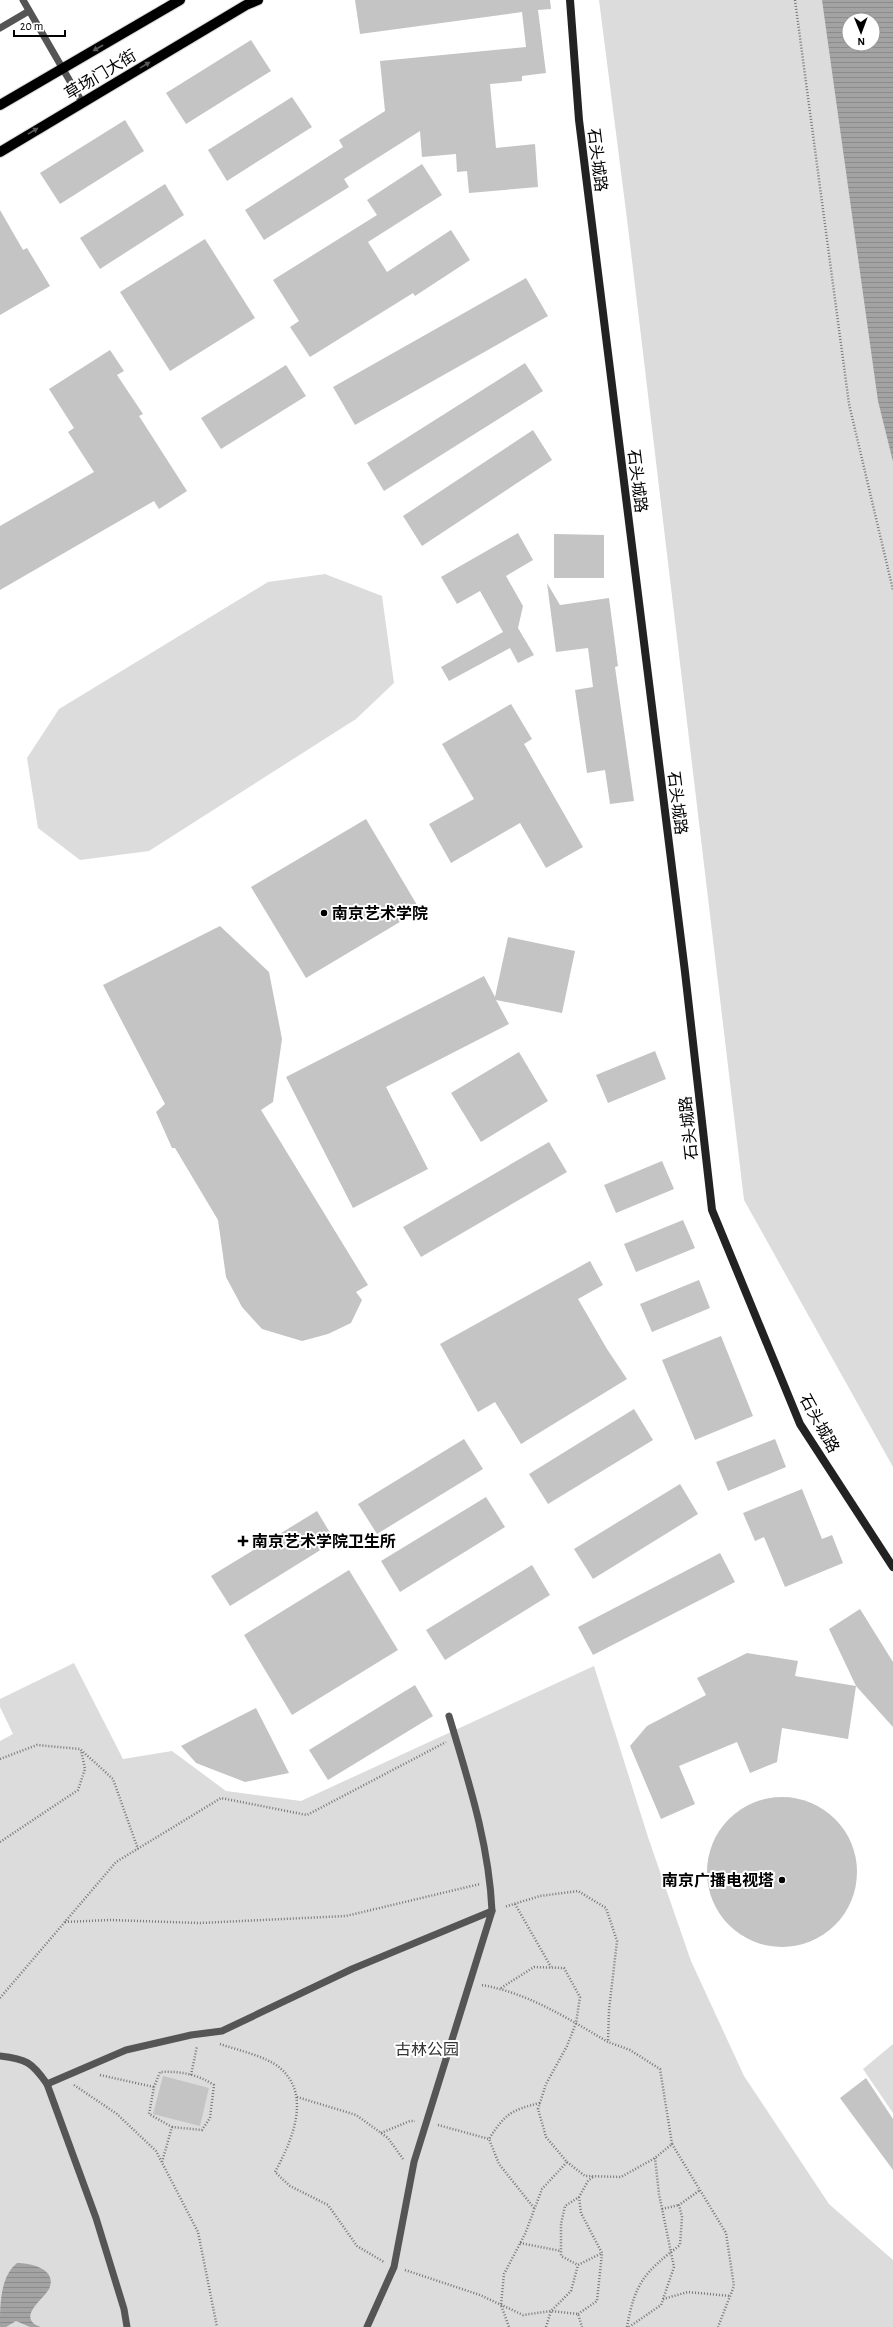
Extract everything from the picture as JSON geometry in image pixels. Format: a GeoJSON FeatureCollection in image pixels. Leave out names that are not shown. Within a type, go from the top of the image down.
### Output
{"type":"FeatureCollection","features":[{"type":"Feature","properties":{"kind":"main road","name":"草场门大街"},"geometry":{"type":"LineString","coordinates":[[0,105],[180,0]]}},
{"type":"Feature","properties":{"kind":"main road","name":"草场门大街"},"geometry":{"type":"LineString","coordinates":[[0,152],[246,5],[258,0]]}},
{"type":"Feature","properties":{"kind":"street","name":"石头城路"},"geometry":{"type":"LineString","coordinates":[[570,0],[579,120],[684,965],[712,1210],[800,1424],[893,1567]]}},
{"type":"Feature","properties":{"kind":"lane"},"geometry":{"type":"LineString","coordinates":[[22,0],[82,102]]}},
{"type":"Feature","properties":{"kind":"lane"},"geometry":{"type":"LineString","coordinates":[[0,28],[29,10]]}},
{"type":"Feature","properties":{"kind":"lane"},"geometry":{"type":"LineString","coordinates":[[367,2327],[394,2267],[412,2172],[492,1911],[491,1881],[483,1835],[449,1716]]}},
{"type":"Feature","properties":{"kind":"lane"},"geometry":{"type":"LineString","coordinates":[[47,2084],[126,2050],[222,2031],[352,1969],[492,1911]]}},
{"type":"Feature","properties":{"kind":"lane"},"geometry":{"type":"LineString","coordinates":[[0,2056],[22,2059],[35,2067],[47,2084],[96,2218],[124,2309],[127,2327]]}},
{"type":"Feature","properties":{"kind":"path"},"geometry":{"type":"LineString","coordinates":[[795,0],[848,404],[893,590]]}},
{"type":"Feature","properties":{"kind":"path"},"geometry":{"type":"LineString","coordinates":[[0,1998],[116,1862],[221,1798],[307,1815],[455,1738]]}},
{"type":"Feature","properties":{"kind":"path"},"geometry":{"type":"LineString","coordinates":[[0,1759],[37,1745],[80,1749],[113,1779],[138,1849]]}},
{"type":"Feature","properties":{"kind":"path"},"geometry":{"type":"LineString","coordinates":[[0,1842],[78,1790],[85,1768],[80,1749]]}},
{"type":"Feature","properties":{"kind":"path"},"geometry":{"type":"LineString","coordinates":[[64,1922],[110,1920],[200,1923],[346,1916],[491,1881]]}},
{"type":"Feature","properties":{"kind":"path"},"geometry":{"type":"LineString","coordinates":[[492,1911],[540,1896],[578,1891],[606,1908],[617,1941],[608,2010],[608,2042]]}},
{"type":"Feature","properties":{"kind":"path"},"geometry":{"type":"LineString","coordinates":[[515,1904],[552,1967]]}},
{"type":"Feature","properties":{"kind":"path"},"geometry":{"type":"LineString","coordinates":[[501,1988],[534,1967],[564,1968],[580,1997],[576,2023],[567,2046],[546,2084],[538,2109],[546,2137],[567,2162],[586,2176],[621,2177],[655,2158],[672,2144]]}},
{"type":"Feature","properties":{"kind":"path"},"geometry":{"type":"LineString","coordinates":[[469,1983],[501,1988],[533,1999],[608,2042],[630,2050],[660,2069],[672,2144],[726,2233],[734,2286],[718,2327]]}},
{"type":"Feature","properties":{"kind":"path"},"geometry":{"type":"LineString","coordinates":[[191,2075],[200,2035],[279,2067],[295,2085],[298,2106],[291,2137],[275,2172],[290,2186],[328,2205],[357,2246],[394,2267],[450,2283],[523,2315],[551,2311],[578,2314],[596,2301],[602,2253],[581,2213],[579,2197]]}},
{"type":"Feature","properties":{"kind":"path"},"geometry":{"type":"LineString","coordinates":[[80,2070],[154,2088]]}},
{"type":"Feature","properties":{"kind":"path"},"geometry":{"type":"LineString","coordinates":[[179,2071],[204,2079],[214,2085],[210,2118],[202,2130],[172,2127],[149,2114],[154,2088],[160,2072],[179,2071]]}},
{"type":"Feature","properties":{"kind":"path"},"geometry":{"type":"LineString","coordinates":[[62,2078],[117,2114],[156,2151],[198,2232],[217,2327]]}},
{"type":"Feature","properties":{"kind":"path"},"geometry":{"type":"LineString","coordinates":[[297,2097],[356,2115],[388,2138],[412,2172]]}},
{"type":"Feature","properties":{"kind":"path"},"geometry":{"type":"LineString","coordinates":[[534,2209],[499,2164],[490,2139],[499,2123],[516,2108],[540,2102]]}},
{"type":"Feature","properties":{"kind":"path"},"geometry":{"type":"LineString","coordinates":[[162,2163],[172,2127]]}},
{"type":"Feature","properties":{"kind":"path"},"geometry":{"type":"LineString","coordinates":[[628,2327],[662,2305],[674,2267],[662,2209],[655,2158]]}},
{"type":"Feature","properties":{"kind":"path"},"geometry":{"type":"LineString","coordinates":[[509,2327],[500,2305],[504,2274],[520,2243],[542,2189],[567,2162]]}},
{"type":"Feature","properties":{"kind":"path"},"geometry":{"type":"LineString","coordinates":[[578,2265],[561,2256],[561,2224],[565,2206],[579,2197],[588,2181],[594,2176]]}},
{"type":"Feature","properties":{"kind":"path"},"geometry":{"type":"LineString","coordinates":[[662,2209],[679,2205],[700,2190]]}},
{"type":"Feature","properties":{"kind":"path"},"geometry":{"type":"LineString","coordinates":[[628,2327],[638,2285],[654,2264],[680,2245],[682,2217],[679,2205]]}},
{"type":"Feature","properties":{"kind":"path"},"geometry":{"type":"LineString","coordinates":[[520,2243],[561,2251]]}},
{"type":"Feature","properties":{"kind":"path"},"geometry":{"type":"LineString","coordinates":[[546,2327],[551,2311],[571,2292],[578,2265],[602,2253]]}},
{"type":"Feature","properties":{"kind":"path"},"geometry":{"type":"LineString","coordinates":[[663,2299],[688,2292],[730,2296]]}},
{"type":"Feature","properties":{"kind":"path"},"geometry":{"type":"LineString","coordinates":[[578,2314],[582,2327]]}},
{"type":"Feature","properties":{"kind":"green space"},"geometry":{"type":"Polygon","coordinates":[[[599,0],[893,0],[882,416],[893,462],[893,1467],[744,1200],[628,227],[599,0]]]}},
{"type":"Feature","properties":{"kind":"green space"},"geometry":{"type":"Polygon","coordinates":[[[325,574],[382,596],[394,683],[356,719],[149,851],[80,860],[38,828],[27,758],[59,709],[268,582],[325,574]]]}},
{"type":"Feature","properties":{"kind":"green space","name":"古林公园"},"geometry":{"type":"Polygon","coordinates":[[[74,1663],[123,1759],[172,1751],[226,1791],[301,1801],[594,1666],[649,1840],[691,1961],[744,2076],[829,2204],[893,2260],[893,2327],[0,2327],[0,1741],[13,1734],[0,1707],[0,1699],[74,1663]]]}},
{"type":"Feature","properties":{"kind":"green space"},"geometry":{"type":"Polygon","coordinates":[[[893,2044],[893,2113],[863,2069],[893,2044]]]}},
{"type":"Feature","properties":{"kind":"shaded area"},"geometry":{"type":"Polygon","coordinates":[[[822,0],[893,0],[893,462],[878,401],[822,0]]]}},
{"type":"Feature","properties":{"kind":"shaded area"},"geometry":{"type":"Polygon","coordinates":[[[17,2263],[29,2264],[42,2268],[50,2276],[51,2282],[49,2289],[33,2308],[31,2314],[31,2319],[34,2323],[41,2327],[30,2327],[16,2321],[6,2327],[0,2327],[0,2310],[4,2284],[11,2269],[17,2263]]]}},
{"type":"Feature","properties":{"kind":"building"},"geometry":{"type":"Polygon","coordinates":[[[355,0],[550,0],[551,9],[538,10],[546,73],[522,76],[522,81],[490,84],[496,148],[535,144],[538,187],[469,193],[467,171],[457,172],[456,154],[422,157],[420,131],[344,179],[349,187],[264,240],[245,210],[343,147],[339,140],[385,111],[380,61],[526,47],[522,12],[360,34],[355,0]]]}},
{"type":"Feature","properties":{"kind":"building"},"geometry":{"type":"Polygon","coordinates":[[[251,40],[271,71],[186,124],[166,93],[251,40]]]}},
{"type":"Feature","properties":{"kind":"building"},"geometry":{"type":"Polygon","coordinates":[[[292,97],[312,127],[227,181],[208,150],[292,97]]]}},
{"type":"Feature","properties":{"kind":"building"},"geometry":{"type":"Polygon","coordinates":[[[125,120],[144,151],[60,204],[40,173],[125,120]]]}},
{"type":"Feature","properties":{"kind":"building"},"geometry":{"type":"Polygon","coordinates":[[[422,164],[442,195],[368,242],[387,272],[451,230],[470,260],[415,296],[413,293],[310,357],[290,327],[299,321],[273,280],[377,215],[367,200],[422,164]]]}},
{"type":"Feature","properties":{"kind":"building"},"geometry":{"type":"Polygon","coordinates":[[[165,184],[184,215],[100,269],[80,238],[165,184]]]}},
{"type":"Feature","properties":{"kind":"building"},"geometry":{"type":"Polygon","coordinates":[[[0,210],[23,250],[27,248],[50,286],[0,315],[0,210]]]}},
{"type":"Feature","properties":{"kind":"building"},"geometry":{"type":"Polygon","coordinates":[[[205,239],[255,318],[170,371],[120,292],[205,239]]]}},
{"type":"Feature","properties":{"kind":"building"},"geometry":{"type":"Polygon","coordinates":[[[526,278],[548,316],[355,425],[333,387],[526,278]]]}},
{"type":"Feature","properties":{"kind":"building"},"geometry":{"type":"Polygon","coordinates":[[[110,350],[124,371],[117,375],[143,414],[139,416],[187,491],[159,509],[154,501],[0,590],[0,526],[94,472],[68,432],[74,428],[49,389],[110,350]]]}},
{"type":"Feature","properties":{"kind":"building"},"geometry":{"type":"Polygon","coordinates":[[[525,363],[543,391],[384,491],[367,463],[525,363]]]}},
{"type":"Feature","properties":{"kind":"building"},"geometry":{"type":"Polygon","coordinates":[[[286,365],[306,396],[221,449],[201,418],[286,365]]]}},
{"type":"Feature","properties":{"kind":"building"},"geometry":{"type":"Polygon","coordinates":[[[533,430],[552,460],[422,546],[403,516],[533,430]]]}},
{"type":"Feature","properties":{"kind":"building"},"geometry":{"type":"Polygon","coordinates":[[[518,533],[533,560],[506,576],[523,606],[518,628],[534,655],[518,663],[510,648],[449,681],[441,667],[503,632],[480,591],[457,604],[441,577],[518,533]]]}},
{"type":"Feature","properties":{"kind":"building"},"geometry":{"type":"Polygon","coordinates":[[[554,534],[604,535],[604,578],[554,578],[554,534]]]}},
{"type":"Feature","properties":{"kind":"building"},"geometry":{"type":"Polygon","coordinates":[[[547,583],[560,605],[609,598],[618,666],[615,667],[634,801],[610,804],[605,770],[587,773],[575,690],[593,687],[588,648],[556,652],[547,583]]]}},
{"type":"Feature","properties":{"kind":"building"},"geometry":{"type":"Polygon","coordinates":[[[511,704],[532,739],[524,744],[583,847],[546,868],[520,823],[451,863],[429,824],[474,799],[442,744],[511,704]]]}},
{"type":"Feature","properties":{"kind":"building"},"geometry":{"type":"Polygon","coordinates":[[[366,819],[420,910],[306,978],[251,887],[366,819]]]}},
{"type":"Feature","properties":{"kind":"building"},"geometry":{"type":"Polygon","coordinates":[[[220,926],[269,972],[282,1039],[273,1102],[261,1110],[368,1285],[356,1292],[362,1300],[351,1323],[328,1334],[302,1341],[262,1329],[242,1307],[226,1277],[218,1220],[175,1148],[172,1148],[156,1112],[165,1104],[103,985],[220,926]]]}},
{"type":"Feature","properties":{"kind":"building"},"geometry":{"type":"Polygon","coordinates":[[[508,937],[575,951],[562,1013],[496,1000],[509,1024],[386,1087],[428,1169],[353,1208],[286,1077],[484,976],[495,997],[508,937]]]}},
{"type":"Feature","properties":{"kind":"building"},"geometry":{"type":"Polygon","coordinates":[[[655,1051],[666,1079],[608,1103],[596,1075],[655,1051]]]}},
{"type":"Feature","properties":{"kind":"building"},"geometry":{"type":"Polygon","coordinates":[[[519,1052],[548,1101],[481,1142],[451,1093],[519,1052]]]}},
{"type":"Feature","properties":{"kind":"building"},"geometry":{"type":"Polygon","coordinates":[[[549,1142],[567,1172],[421,1257],[403,1227],[549,1142]]]}},
{"type":"Feature","properties":{"kind":"building"},"geometry":{"type":"Polygon","coordinates":[[[662,1161],[674,1189],[616,1213],[604,1185],[662,1161]]]}},
{"type":"Feature","properties":{"kind":"building"},"geometry":{"type":"Polygon","coordinates":[[[683,1220],[695,1248],[636,1272],[624,1244],[683,1220]]]}},
{"type":"Feature","properties":{"kind":"building"},"geometry":{"type":"Polygon","coordinates":[[[590,1261],[603,1285],[578,1299],[607,1349],[627,1379],[521,1444],[495,1402],[478,1412],[440,1344],[590,1261]]]}},
{"type":"Feature","properties":{"kind":"building"},"geometry":{"type":"Polygon","coordinates":[[[699,1280],[710,1308],[652,1332],[640,1304],[699,1280]]]}},
{"type":"Feature","properties":{"kind":"building"},"geometry":{"type":"Polygon","coordinates":[[[721,1336],[753,1416],[695,1440],[662,1360],[721,1336]]]}},
{"type":"Feature","properties":{"kind":"building"},"geometry":{"type":"Polygon","coordinates":[[[634,1409],[653,1440],[548,1504],[529,1474],[634,1409]]]}},
{"type":"Feature","properties":{"kind":"building"},"geometry":{"type":"Polygon","coordinates":[[[464,1439],[483,1469],[377,1534],[358,1504],[464,1439]]]}},
{"type":"Feature","properties":{"kind":"building"},"geometry":{"type":"Polygon","coordinates":[[[775,1439],[786,1467],[728,1491],[716,1462],[775,1439]]]}},
{"type":"Feature","properties":{"kind":"building"},"geometry":{"type":"Polygon","coordinates":[[[680,1484],[698,1514],[593,1579],[574,1549],[680,1484]]]}},
{"type":"Feature","properties":{"kind":"building"},"geometry":{"type":"Polygon","coordinates":[[[802,1489],[822,1539],[832,1535],[843,1563],[785,1587],[764,1537],[755,1541],[743,1513],[802,1489]]]}},
{"type":"Feature","properties":{"kind":"building"},"geometry":{"type":"Polygon","coordinates":[[[486,1497],[505,1527],[400,1592],[381,1561],[486,1497]]]}},
{"type":"Feature","properties":{"kind":"building"},"geometry":{"type":"Polygon","coordinates":[[[317,1511],[335,1541],[230,1606],[211,1576],[317,1511]]]}},
{"type":"Feature","properties":{"kind":"building"},"geometry":{"type":"Polygon","coordinates":[[[720,1553],[735,1582],[593,1655],[578,1627],[720,1553]]]}},
{"type":"Feature","properties":{"kind":"building"},"geometry":{"type":"Polygon","coordinates":[[[532,1565],[550,1595],[445,1660],[426,1630],[532,1565]]]}},
{"type":"Feature","properties":{"kind":"building"},"geometry":{"type":"Polygon","coordinates":[[[349,1570],[398,1650],[292,1715],[244,1635],[349,1570]]]}},
{"type":"Feature","properties":{"kind":"building"},"geometry":{"type":"Polygon","coordinates":[[[860,1609],[893,1662],[893,1727],[856,1686],[829,1629],[860,1609]]]}},
{"type":"Feature","properties":{"kind":"building"},"geometry":{"type":"Polygon","coordinates":[[[747,1653],[798,1661],[795,1676],[856,1686],[848,1739],[782,1728],[777,1762],[750,1773],[737,1742],[679,1766],[695,1804],[661,1819],[630,1746],[647,1726],[706,1695],[697,1678],[747,1653]]]}},
{"type":"Feature","properties":{"kind":"building"},"geometry":{"type":"Polygon","coordinates":[[[415,1685],[433,1716],[328,1780],[309,1750],[415,1685]]]}},
{"type":"Feature","properties":{"kind":"building"},"geometry":{"type":"Polygon","coordinates":[[[256,1708],[289,1773],[245,1782],[196,1763],[181,1746],[256,1708]]]}},
{"type":"Feature","properties":{"kind":"building","name":"南京广播电视塔"},"geometry":{"type":"Polygon","coordinates":[[[789,1797],[811,1802],[824,1809],[840,1824],[852,1843],[856,1857],[856,1887],[852,1901],[845,1914],[830,1930],[811,1942],[797,1946],[775,1947],[753,1942],[740,1935],[719,1914],[712,1901],[708,1887],[707,1865],[712,1843],[719,1830],[740,1809],[753,1802],[767,1798],[789,1797]]]}},
{"type":"Feature","properties":{"kind":"building"},"geometry":{"type":"Polygon","coordinates":[[[163,2076],[209,2088],[200,2126],[153,2114],[163,2076]]]}},
{"type":"Feature","properties":{"kind":"building"},"geometry":{"type":"Polygon","coordinates":[[[866,2078],[893,2119],[893,2170],[840,2098],[866,2078]]]}},
{"type":"Feature","properties":{"kind":"place","name":"南京艺术学院"},"geometry":{"type":"Point","coordinates":[324,913]}},
{"type":"Feature","properties":{"kind":"place","name":"南京艺术学院卫生所"},"geometry":{"type":"Point","coordinates":[243,1541]}},
{"type":"Feature","properties":{"kind":"place","name":"南京广播电视塔"},"geometry":{"type":"Point","coordinates":[782,1880]}}]}
